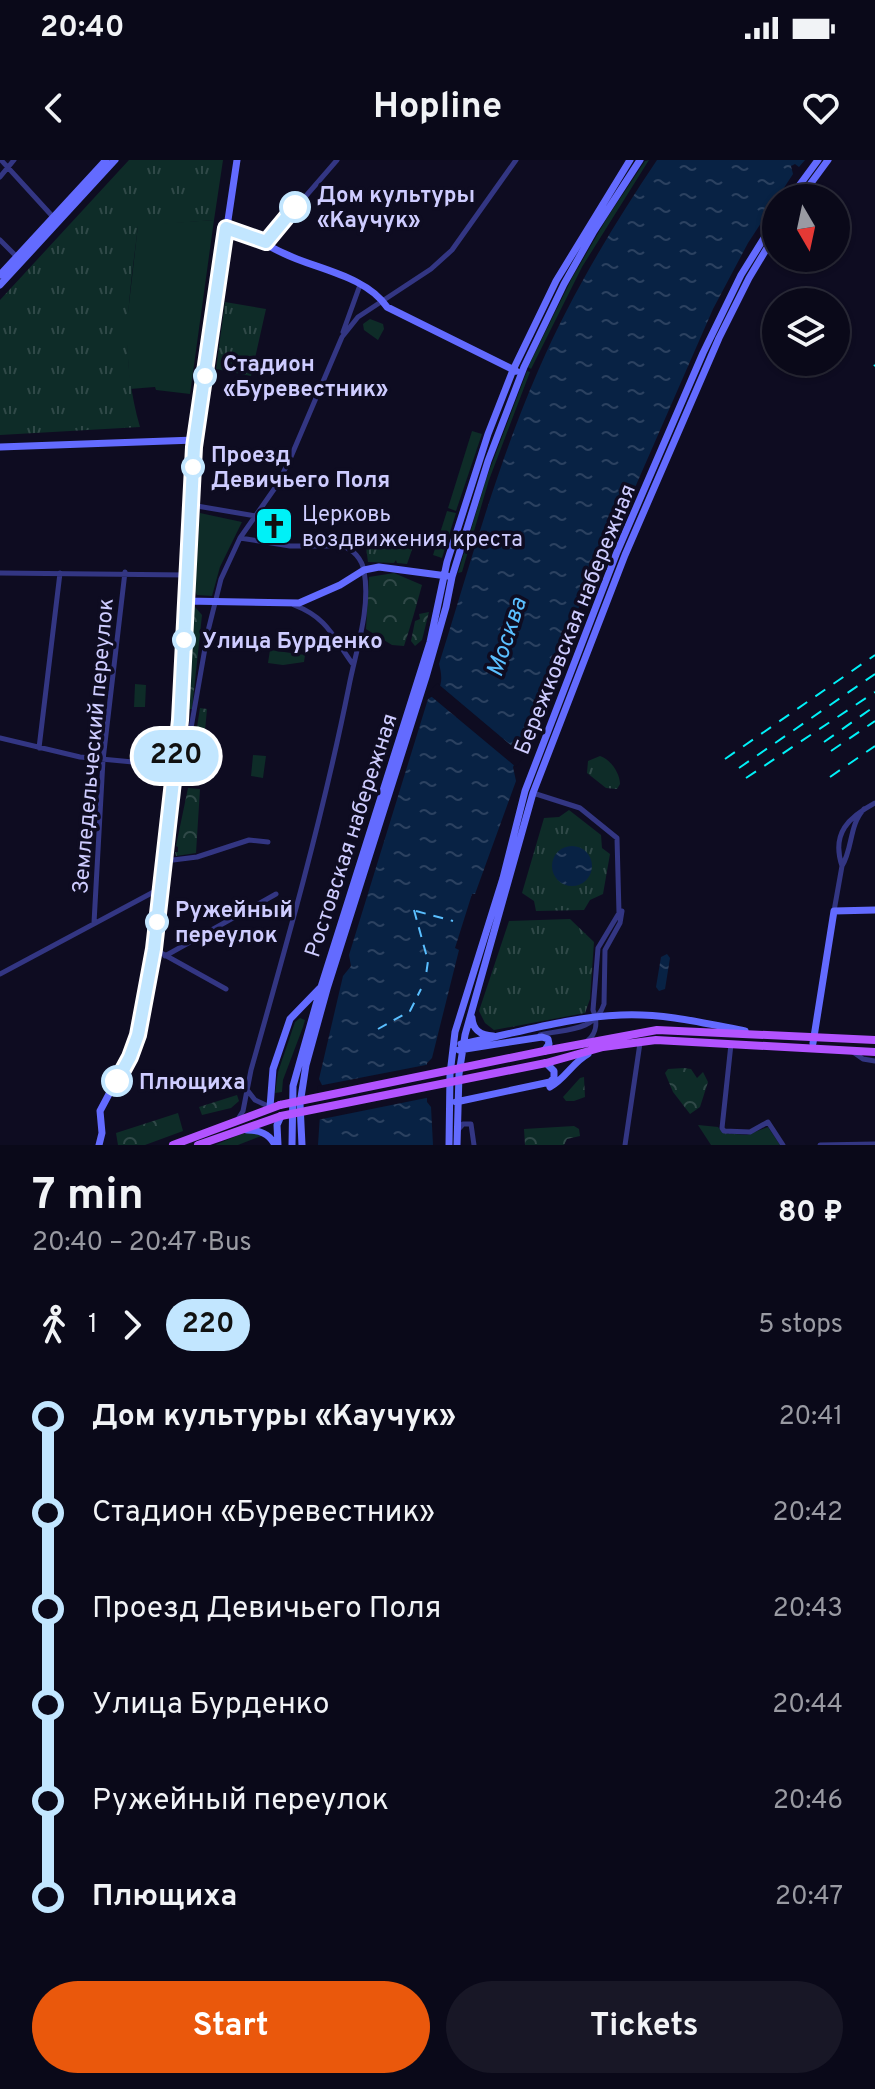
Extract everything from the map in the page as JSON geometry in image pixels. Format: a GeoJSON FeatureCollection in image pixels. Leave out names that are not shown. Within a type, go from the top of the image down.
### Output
{"type":"FeatureCollection","features":[{"type":"Feature","properties":{"kind":"main road"},"geometry":{"type":"LineString","coordinates":[[56,219],[106,160]]}},
{"type":"Feature","properties":{"kind":"main road"},"geometry":{"type":"LineString","coordinates":[[0,275],[115,160]]}},
{"type":"Feature","properties":{"kind":"main road"},"geometry":{"type":"LineString","coordinates":[[99,1145],[102,1133],[100,1111],[134,1047],[154,949],[176,766],[195,440],[237,160]]}},
{"type":"Feature","properties":{"kind":"main road"},"geometry":{"type":"LineString","coordinates":[[186,601],[289,603],[309,600],[364,570],[394,567],[447,577],[479,460],[556,281],[630,160]]}},
{"type":"Feature","properties":{"kind":"main road"},"geometry":{"type":"LineString","coordinates":[[517,372],[575,264],[640,160]]}},
{"type":"Feature","properties":{"kind":"main road"},"geometry":{"type":"LineString","coordinates":[[800,184],[818,160]]}},
{"type":"Feature","properties":{"kind":"main road"},"geometry":{"type":"LineString","coordinates":[[810,184],[828,160]]}},
{"type":"Feature","properties":{"kind":"main road"},"geometry":{"type":"LineString","coordinates":[[226,228],[266,242],[284,254],[360,285],[387,307],[517,372]]}},
{"type":"Feature","properties":{"kind":"main road","name":"Бережковская набережная"},"geometry":{"type":"LineString","coordinates":[[542,760],[617,552],[703,353],[741,275],[762,241]]}},
{"type":"Feature","properties":{"kind":"main road","name":"Бережковская набережная"},"geometry":{"type":"LineString","coordinates":[[454,1102],[452,1048],[529,792],[625,555],[719,338],[762,256]]}},
{"type":"Feature","properties":{"kind":"main road"},"geometry":{"type":"LineString","coordinates":[[0,285],[19,258]]}},
{"type":"Feature","properties":{"kind":"main road"},"geometry":{"type":"LineString","coordinates":[[0,447],[195,440]]}},
{"type":"Feature","properties":{"kind":"main road","name":"Ростовская набережная"},"geometry":{"type":"LineString","coordinates":[[292,1145],[293,1086],[321,987],[430,642],[447,577]]}},
{"type":"Feature","properties":{"kind":"main road","name":"Ростовская набережная"},"geometry":{"type":"LineString","coordinates":[[302,1145],[300,1104],[306,1065],[430,664],[446,607],[447,577]]}},
{"type":"Feature","properties":{"kind":"main road","name":"Бережковская набережная"},"geometry":{"type":"LineString","coordinates":[[454,1102],[462,1046],[529,792]]}},
{"type":"Feature","properties":{"kind":"main road"},"geometry":{"type":"LineString","coordinates":[[812,1050],[834,911],[875,910]]}},
{"type":"Feature","properties":{"kind":"main road"},"geometry":{"type":"LineString","coordinates":[[270,1107],[273,1069],[292,1015],[321,987]]}},
{"type":"Feature","properties":{"kind":"main road"},"geometry":{"type":"LineString","coordinates":[[473,1008],[472,1023],[476,1030],[487,1036],[503,1036]]}},
{"type":"Feature","properties":{"kind":"main road"},"geometry":{"type":"LineString","coordinates":[[287,1028],[292,1020],[302,1015],[308,1019],[308,1032]]}},
{"type":"Feature","properties":{"kind":"main road"},"geometry":{"type":"LineString","coordinates":[[452,1048],[597,1017],[658,1016],[755,1033],[813,1039],[875,1040]]}},
{"type":"Feature","properties":{"kind":"main road"},"geometry":{"type":"LineString","coordinates":[[173,1145],[270,1107],[583,1043],[657,1030],[755,1033]]}},
{"type":"Feature","properties":{"kind":"main road"},"geometry":{"type":"LineString","coordinates":[[462,1046],[531,1037],[548,1039],[548,1047],[544,1051]]}},
{"type":"Feature","properties":{"kind":"main road"},"geometry":{"type":"LineString","coordinates":[[198,1145],[281,1116],[546,1063],[603,1047],[656,1040],[875,1052]]}},
{"type":"Feature","properties":{"kind":"main road"},"geometry":{"type":"LineString","coordinates":[[454,1102],[553,1086],[580,1058],[603,1047]]}},
{"type":"Feature","properties":{"kind":"main road"},"geometry":{"type":"LineString","coordinates":[[527,1089],[553,1080],[554,1071],[546,1063]]}},
{"type":"Feature","properties":{"kind":"main road"},"geometry":{"type":"LineString","coordinates":[[454,1102],[457,1145]]}},
{"type":"Feature","properties":{"kind":"main road"},"geometry":{"type":"LineString","coordinates":[[449,1145],[454,1102]]}},
{"type":"Feature","properties":{"kind":"main road"},"geometry":{"type":"LineString","coordinates":[[276,1145],[277,1125],[281,1116]]}},
{"type":"Feature","properties":{"kind":"main road"},"geometry":{"type":"LineString","coordinates":[[232,1132],[262,1132],[276,1145]]}},
{"type":"Feature","properties":{"kind":"street"},"geometry":{"type":"LineString","coordinates":[[1,160],[56,219]]}},
{"type":"Feature","properties":{"kind":"street"},"geometry":{"type":"LineString","coordinates":[[0,177],[14,160]]}},
{"type":"Feature","properties":{"kind":"street"},"geometry":{"type":"LineString","coordinates":[[266,242],[337,160]]}},
{"type":"Feature","properties":{"kind":"street"},"geometry":{"type":"LineString","coordinates":[[342,337],[358,317],[431,269],[452,250],[516,160]]}},
{"type":"Feature","properties":{"kind":"street"},"geometry":{"type":"LineString","coordinates":[[0,240],[19,258]]}},
{"type":"Feature","properties":{"kind":"street"},"geometry":{"type":"LineString","coordinates":[[170,811],[183,774],[208,631],[221,579],[240,538],[290,459],[342,337],[360,285]]}},
{"type":"Feature","properties":{"kind":"street"},"geometry":{"type":"LineString","coordinates":[[191,505],[256,516]]}},
{"type":"Feature","properties":{"kind":"street"},"geometry":{"type":"LineString","coordinates":[[236,1120],[243,1111],[251,1070],[314,840],[364,606],[364,570],[355,552],[342,546],[290,546],[240,538]]}},
{"type":"Feature","properties":{"kind":"street","name":"Земледельческий переулок"},"geometry":{"type":"LineString","coordinates":[[94,923],[103,760],[125,572]]}},
{"type":"Feature","properties":{"kind":"street"},"geometry":{"type":"LineString","coordinates":[[0,573],[187,575]]}},
{"type":"Feature","properties":{"kind":"street"},"geometry":{"type":"LineString","coordinates":[[39,748],[60,573]]}},
{"type":"Feature","properties":{"kind":"street"},"geometry":{"type":"LineString","coordinates":[[289,603],[318,616],[353,662]]}},
{"type":"Feature","properties":{"kind":"street"},"geometry":{"type":"LineString","coordinates":[[0,738],[103,760],[176,766]]}},
{"type":"Feature","properties":{"kind":"street"},"geometry":{"type":"LineString","coordinates":[[529,792],[580,808],[617,838],[621,918],[606,945],[604,1004],[597,1017],[590,1025],[531,1037]]}},
{"type":"Feature","properties":{"kind":"street"},"geometry":{"type":"LineString","coordinates":[[842,866],[839,843],[850,819],[875,803]]}},
{"type":"Feature","properties":{"kind":"street"},"geometry":{"type":"LineString","coordinates":[[834,911],[842,866],[855,821],[864,809]]}},
{"type":"Feature","properties":{"kind":"street"},"geometry":{"type":"LineString","coordinates":[[165,861],[197,857],[249,840],[268,842]]}},
{"type":"Feature","properties":{"kind":"street"},"geometry":{"type":"LineString","coordinates":[[839,843],[846,842],[849,848]]}},
{"type":"Feature","properties":{"kind":"street"},"geometry":{"type":"LineString","coordinates":[[0,974],[162,887]]}},
{"type":"Feature","properties":{"kind":"street"},"geometry":{"type":"LineString","coordinates":[[583,1043],[593,1035],[597,1017],[593,1010],[597,953],[601,940],[618,916],[619,888]]}},
{"type":"Feature","properties":{"kind":"street"},"geometry":{"type":"LineString","coordinates":[[165,956],[276,894]]}},
{"type":"Feature","properties":{"kind":"street"},"geometry":{"type":"LineString","coordinates":[[154,949],[226,989]]}},
{"type":"Feature","properties":{"kind":"street"},"geometry":{"type":"LineString","coordinates":[[852,1040],[846,1046],[851,1051],[863,1059],[875,1061]]}},
{"type":"Feature","properties":{"kind":"street"},"geometry":{"type":"LineString","coordinates":[[625,1145],[640,1042]]}},
{"type":"Feature","properties":{"kind":"street"},"geometry":{"type":"LineString","coordinates":[[731,1043],[722,1128],[724,1131],[748,1133],[768,1122],[783,1145]]}},
{"type":"Feature","properties":{"kind":"street"},"geometry":{"type":"LineString","coordinates":[[248,1090],[255,1100],[270,1107]]}},
{"type":"Feature","properties":{"kind":"street"},"geometry":{"type":"LineString","coordinates":[[457,1132],[463,1124],[471,1124],[474,1145]]}},
{"type":"Feature","properties":{"kind":"street"},"geometry":{"type":"LineString","coordinates":[[820,1145],[875,1144]]}},
{"type":"Feature","properties":{"kind":"green space"},"geometry":{"type":"Polygon","coordinates":[[[129,160],[223,160],[214,220],[138,226],[129,303],[128,350],[140,427],[0,435],[0,300],[129,160]]]}},
{"type":"Feature","properties":{"kind":"green space"},"geometry":{"type":"Polygon","coordinates":[[[649,160],[582,267],[531,369],[528,367],[572,278],[607,218],[645,161],[649,160]]]}},
{"type":"Feature","properties":{"kind":"green space"},"geometry":{"type":"Polygon","coordinates":[[[214,220],[190,394],[156,390],[155,387],[130,389],[126,330],[138,225],[214,220]]]}},
{"type":"Feature","properties":{"kind":"green space"},"geometry":{"type":"Polygon","coordinates":[[[225,302],[266,309],[251,376],[216,369],[225,302]]]}},
{"type":"Feature","properties":{"kind":"green space"},"geometry":{"type":"Polygon","coordinates":[[[370,319],[383,324],[384,329],[378,340],[364,330],[363,324],[370,319]]]}},
{"type":"Feature","properties":{"kind":"green space"},"geometry":{"type":"Polygon","coordinates":[[[527,371],[530,372],[489,480],[462,572],[458,573],[486,479],[527,371]]]}},
{"type":"Feature","properties":{"kind":"green space"},"geometry":{"type":"Polygon","coordinates":[[[472,431],[482,434],[456,511],[448,508],[472,431]]]}},
{"type":"Feature","properties":{"kind":"green space"},"geometry":{"type":"Polygon","coordinates":[[[447,511],[456,513],[442,558],[433,555],[447,511]]]}},
{"type":"Feature","properties":{"kind":"green space"},"geometry":{"type":"Polygon","coordinates":[[[200,513],[242,522],[220,567],[212,596],[197,595],[195,591],[200,513]]]}},
{"type":"Feature","properties":{"kind":"green space"},"geometry":{"type":"Polygon","coordinates":[[[395,539],[396,549],[403,549],[403,544],[414,544],[407,564],[397,563],[396,560],[394,563],[368,562],[366,547],[374,541],[395,539]]]}},
{"type":"Feature","properties":{"kind":"green space"},"geometry":{"type":"Polygon","coordinates":[[[394,573],[422,585],[404,646],[392,645],[366,629],[369,577],[394,573]]]}},
{"type":"Feature","properties":{"kind":"green space"},"geometry":{"type":"Polygon","coordinates":[[[195,607],[202,615],[192,709],[187,709],[191,610],[195,607]]]}},
{"type":"Feature","properties":{"kind":"green space"},"geometry":{"type":"Polygon","coordinates":[[[429,612],[422,640],[415,646],[411,641],[415,621],[420,619],[419,614],[429,612]]]}},
{"type":"Feature","properties":{"kind":"green space"},"geometry":{"type":"Polygon","coordinates":[[[270,650],[305,655],[304,662],[283,665],[268,663],[270,650]]]}},
{"type":"Feature","properties":{"kind":"green space"},"geometry":{"type":"Polygon","coordinates":[[[135,684],[146,685],[145,707],[134,707],[135,684]]]}},
{"type":"Feature","properties":{"kind":"green space"},"geometry":{"type":"Polygon","coordinates":[[[200,708],[207,709],[200,785],[188,784],[200,708]]]}},
{"type":"Feature","properties":{"kind":"green space"},"geometry":{"type":"Polygon","coordinates":[[[253,755],[266,756],[263,778],[251,776],[253,755]]]}},
{"type":"Feature","properties":{"kind":"green space"},"geometry":{"type":"Polygon","coordinates":[[[600,756],[611,763],[616,771],[620,780],[617,789],[606,788],[587,773],[588,761],[600,756]]]}},
{"type":"Feature","properties":{"kind":"green space"},"geometry":{"type":"Polygon","coordinates":[[[188,788],[200,789],[196,853],[176,856],[176,846],[188,788]]]}},
{"type":"Feature","properties":{"kind":"green space"},"geometry":{"type":"Polygon","coordinates":[[[569,810],[601,835],[602,848],[610,854],[603,894],[590,900],[584,910],[536,911],[534,901],[522,893],[544,818],[559,817],[569,810]]]}},
{"type":"Feature","properties":{"kind":"green space"},"geometry":{"type":"Polygon","coordinates":[[[570,919],[594,942],[590,999],[585,1013],[494,1030],[485,1023],[479,1011],[509,921],[570,919]]]}},
{"type":"Feature","properties":{"kind":"green space"},"geometry":{"type":"Polygon","coordinates":[[[300,1018],[305,1020],[283,1080],[282,1092],[275,1093],[278,1072],[295,1022],[300,1018]]]}},
{"type":"Feature","properties":{"kind":"green space"},"geometry":{"type":"Polygon","coordinates":[[[668,1069],[691,1069],[697,1078],[703,1072],[708,1082],[700,1107],[690,1114],[673,1092],[665,1073],[668,1069]]]}},
{"type":"Feature","properties":{"kind":"green space"},"geometry":{"type":"Polygon","coordinates":[[[584,1077],[585,1097],[566,1101],[563,1097],[584,1077]]]}},
{"type":"Feature","properties":{"kind":"green space"},"geometry":{"type":"Polygon","coordinates":[[[237,1095],[239,1101],[231,1108],[202,1115],[199,1107],[237,1095]]]}},
{"type":"Feature","properties":{"kind":"green space"},"geometry":{"type":"Polygon","coordinates":[[[178,1113],[183,1131],[145,1145],[118,1145],[116,1133],[178,1113]]]}},
{"type":"Feature","properties":{"kind":"green space"},"geometry":{"type":"Polygon","coordinates":[[[698,1125],[718,1127],[723,1133],[747,1135],[768,1127],[780,1145],[711,1145],[698,1125]]]}},
{"type":"Feature","properties":{"kind":"green space"},"geometry":{"type":"Polygon","coordinates":[[[574,1126],[579,1129],[580,1136],[567,1139],[564,1145],[525,1145],[524,1129],[574,1126]]]}},
{"type":"Feature","properties":{"kind":"green space"},"geometry":{"type":"Polygon","coordinates":[[[246,1132],[264,1135],[238,1145],[215,1145],[246,1132]]]}},
{"type":"Feature","properties":{"kind":"water","name":"Москва"},"geometry":{"type":"Polygon","coordinates":[[[657,160],[805,160],[799,167],[795,164],[791,166],[793,174],[786,184],[762,184],[762,222],[713,309],[602,563],[595,567],[569,632],[571,641],[528,749],[520,754],[513,767],[516,781],[475,894],[472,894],[455,948],[459,950],[432,1058],[427,1063],[427,1102],[431,1107],[433,1145],[318,1145],[322,1085],[319,1079],[343,976],[351,966],[349,955],[428,699],[437,693],[441,684],[439,664],[473,553],[538,371],[578,289],[657,160]]]}},
{"type":"Feature","properties":{"kind":"water"},"geometry":{"type":"Polygon","coordinates":[[[572,846],[586,852],[592,866],[586,880],[572,886],[558,880],[552,866],[558,852],[572,846]]]}},
{"type":"Feature","properties":{"kind":"water"},"geometry":{"type":"Polygon","coordinates":[[[667,954],[670,958],[665,989],[659,991],[656,987],[661,957],[667,954]]]}},
{"type":"Feature","properties":{"kind":"pier"},"geometry":{"type":"Polygon","coordinates":[[[437,683],[519,752],[526,754],[516,767],[427,695],[437,683]]]}},
{"type":"Feature","properties":{"kind":"pier"},"geometry":{"type":"Polygon","coordinates":[[[431,1064],[431,1097],[317,1120],[318,1086],[431,1064]]]}},
{"type":"Feature","properties":{"kind":"ferry route"},"geometry":{"type":"LineString","coordinates":[[414,910],[428,961],[426,975]]}},
{"type":"Feature","properties":{"kind":"ferry route"},"geometry":{"type":"LineString","coordinates":[[416,911],[453,921]]}},
{"type":"Feature","properties":{"kind":"ferry route"},"geometry":{"type":"LineString","coordinates":[[378,1029],[410,1011],[421,989]]}},
{"type":"Feature","properties":{"kind":"railway"},"geometry":{"type":"LineString","coordinates":[[725,759],[875,655]]}},
{"type":"Feature","properties":{"kind":"railway"},"geometry":{"type":"LineString","coordinates":[[739,768],[875,674]]}},
{"type":"Feature","properties":{"kind":"railway"},"geometry":{"type":"LineString","coordinates":[[746,778],[875,692]]}},
{"type":"Feature","properties":{"kind":"railway"},"geometry":{"type":"LineString","coordinates":[[824,742],[875,706]]}},
{"type":"Feature","properties":{"kind":"railway"},"geometry":{"type":"LineString","coordinates":[[831,751],[875,721]]}},
{"type":"Feature","properties":{"kind":"railway"},"geometry":{"type":"LineString","coordinates":[[830,777],[875,746]]}},
{"type":"Feature","properties":{"kind":"bus line","name":"220"},"geometry":{"type":"LineString","coordinates":[[117,1081],[138,1035],[154,949],[180,720],[194,447],[226,228],[266,242],[295,207]]}},
{"type":"Feature","properties":{"kind":"place","name":"Дом культуры «Каучук»"},"geometry":{"type":"Point","coordinates":[295,207]}},
{"type":"Feature","properties":{"kind":"place","name":"Стадион «Буревестник»"},"geometry":{"type":"Point","coordinates":[205,376]}},
{"type":"Feature","properties":{"kind":"place","name":"Проезд Девичьего Поля"},"geometry":{"type":"Point","coordinates":[193,467]}},
{"type":"Feature","properties":{"kind":"place","name":"Церковь воздвижения креста"},"geometry":{"type":"Point","coordinates":[274,526]}},
{"type":"Feature","properties":{"kind":"place","name":"Улица Бурденко"},"geometry":{"type":"Point","coordinates":[184,640]}},
{"type":"Feature","properties":{"kind":"place","name":"Ружейный переулок"},"geometry":{"type":"Point","coordinates":[157,922]}},
{"type":"Feature","properties":{"kind":"place","name":"Плющиха"},"geometry":{"type":"Point","coordinates":[117,1081]}}]}
